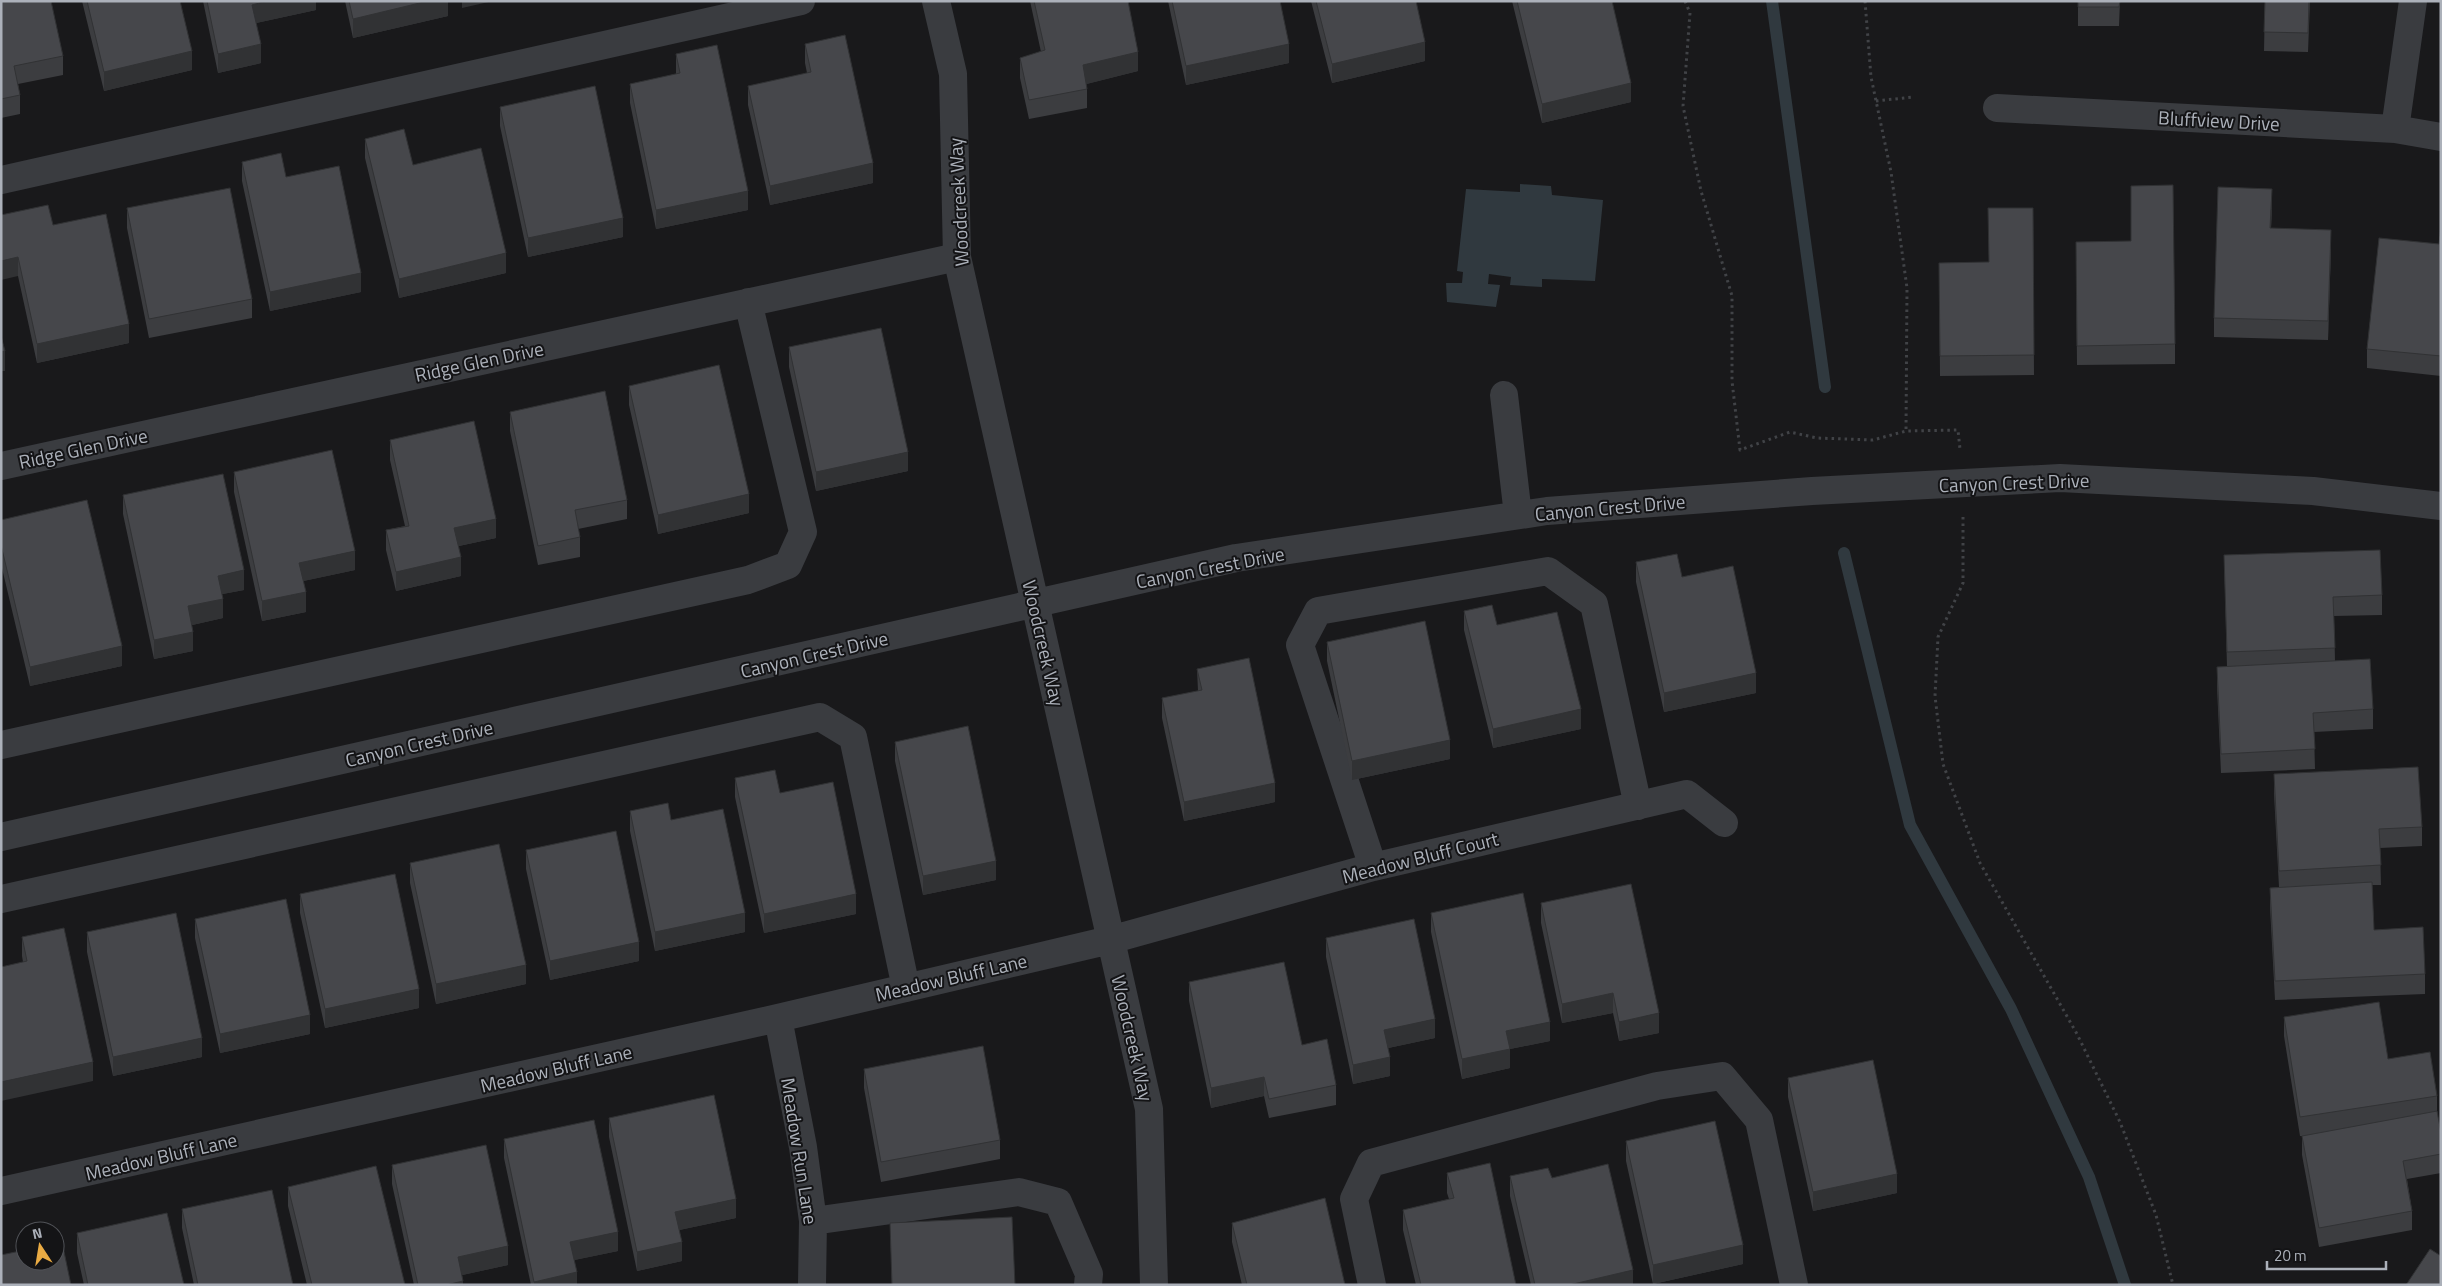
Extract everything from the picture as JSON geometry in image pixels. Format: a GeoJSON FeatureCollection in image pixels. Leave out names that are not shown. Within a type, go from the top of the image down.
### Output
{"type":"FeatureCollection","features":[{"type":"Feature","properties":{"kind":"street"},"geometry":{"type":"LineString","coordinates":[[1,180],[801,1]]}},
{"type":"Feature","properties":{"kind":"street","name":"Woodcreek Way"},"geometry":{"type":"LineString","coordinates":[[936,1],[953,74],[957,257],[1149,1109],[1154,1285]]}},
{"type":"Feature","properties":{"kind":"street"},"geometry":{"type":"LineString","coordinates":[[2396,130],[2413,1]]}},
{"type":"Feature","properties":{"kind":"street","name":"Bluffview Drive"},"geometry":{"type":"LineString","coordinates":[[1997,108],[2396,130],[2441,137]]}},
{"type":"Feature","properties":{"kind":"street","name":"Ridge Glen Drive"},"geometry":{"type":"LineString","coordinates":[[1,466],[957,257]]}},
{"type":"Feature","properties":{"kind":"street"},"geometry":{"type":"LineString","coordinates":[[1,745],[748,580],[788,565],[803,532],[748,302]]}},
{"type":"Feature","properties":{"kind":"street"},"geometry":{"type":"LineString","coordinates":[[1504,395],[1518,515]]}},
{"type":"Feature","properties":{"kind":"street","name":"Canyon Crest Drive"},"geometry":{"type":"LineString","coordinates":[[1,837],[1236,558],[1547,511],[1812,491],[2060,478],[2313,491],[2441,506]]}},
{"type":"Feature","properties":{"kind":"street"},"geometry":{"type":"LineString","coordinates":[[1372,867],[1300,645],[1318,611],[1548,571],[1594,604],[1638,806]]}},
{"type":"Feature","properties":{"kind":"street"},"geometry":{"type":"LineString","coordinates":[[1,899],[820,716],[853,737],[906,988]]}},
{"type":"Feature","properties":{"kind":"street","name":"Meadow Bluff Court"},"geometry":{"type":"LineString","coordinates":[[1110,940],[1372,867],[1687,794],[1724,823]]}},
{"type":"Feature","properties":{"kind":"street","name":"Meadow Bluff Lane"},"geometry":{"type":"LineString","coordinates":[[1,1191],[778,1018],[1110,940]]}},
{"type":"Feature","properties":{"kind":"street","name":"Meadow Run Lane"},"geometry":{"type":"LineString","coordinates":[[778,1018],[803,1147],[813,1221],[812,1285]]}},
{"type":"Feature","properties":{"kind":"street"},"geometry":{"type":"LineString","coordinates":[[1372,1285],[1354,1200],[1371,1163],[1657,1086],[1722,1076],[1759,1120],[1794,1285]]}},
{"type":"Feature","properties":{"kind":"street"},"geometry":{"type":"LineString","coordinates":[[813,1221],[1019,1192],[1058,1202],[1089,1274],[1088,1285]]}},
{"type":"Feature","properties":{"kind":"path"},"geometry":{"type":"LineString","coordinates":[[1685,1],[1690,13],[1683,106],[1701,191],[1732,296],[1732,381],[1740,450],[1790,432],[1817,438],[1873,440],[1906,431],[1958,430],[1962,483],[1963,583],[1938,637],[1935,696],[1943,764],[1980,863],[2077,1034],[2120,1122],[2156,1215],[2173,1285]]}},
{"type":"Feature","properties":{"kind":"path"},"geometry":{"type":"LineString","coordinates":[[1865,1],[1871,77],[1891,172],[1907,288],[1906,431]]}},
{"type":"Feature","properties":{"kind":"path"},"geometry":{"type":"LineString","coordinates":[[1876,101],[1913,97]]}},
{"type":"Feature","properties":{"kind":"shaded area"},"geometry":{"type":"Polygon","coordinates":[[[1520,184],[1551,186],[1552,195],[1603,200],[1595,281],[1542,279],[1542,287],[1510,285],[1511,277],[1489,274],[1488,284],[1500,285],[1496,307],[1447,302],[1446,283],[1462,283],[1463,272],[1457,271],[1466,189],[1520,192],[1520,184]]]}},
{"type":"Feature","properties":{"kind":"building"},"geometry":{"type":"Polygon","coordinates":[[[1,1],[51,1],[63,56],[14,66],[20,95],[1,99],[1,1]]]}},
{"type":"Feature","properties":{"kind":"building"},"geometry":{"type":"Polygon","coordinates":[[[87,1],[180,1],[192,51],[104,72],[87,1]]]}},
{"type":"Feature","properties":{"kind":"building"},"geometry":{"type":"Polygon","coordinates":[[[207,1],[267,1],[252,5],[261,44],[218,54],[207,1]]]}},
{"type":"Feature","properties":{"kind":"building"},"geometry":{"type":"Polygon","coordinates":[[[349,1],[428,1],[353,19],[349,1]]]}},
{"type":"Feature","properties":{"kind":"building"},"geometry":{"type":"Polygon","coordinates":[[[1034,1],[1128,1],[1138,52],[1083,65],[1087,89],[1029,100],[1020,58],[1045,50],[1034,1]]]}},
{"type":"Feature","properties":{"kind":"building"},"geometry":{"type":"Polygon","coordinates":[[[1172,1],[1280,1],[1289,44],[1186,66],[1172,1]]]}},
{"type":"Feature","properties":{"kind":"building"},"geometry":{"type":"Polygon","coordinates":[[[1316,1],[1416,1],[1425,42],[1332,64],[1316,1]]]}},
{"type":"Feature","properties":{"kind":"building"},"geometry":{"type":"Polygon","coordinates":[[[1517,1],[1612,1],[1631,83],[1542,104],[1517,1]]]}},
{"type":"Feature","properties":{"kind":"building"},"geometry":{"type":"Polygon","coordinates":[[[2078,1],[2120,1],[2119,7],[2078,7],[2078,1]]]}},
{"type":"Feature","properties":{"kind":"building"},"geometry":{"type":"Polygon","coordinates":[[[2265,1],[2309,1],[2308,33],[2264,32],[2265,1]]]}},
{"type":"Feature","properties":{"kind":"building"},"geometry":{"type":"Polygon","coordinates":[[[845,35],[873,163],[770,186],[748,86],[811,72],[805,44],[845,35]]]}},
{"type":"Feature","properties":{"kind":"building"},"geometry":{"type":"Polygon","coordinates":[[[717,45],[748,191],[656,210],[630,84],[680,73],[676,54],[717,45]]]}},
{"type":"Feature","properties":{"kind":"building"},"geometry":{"type":"Polygon","coordinates":[[[595,86],[623,218],[528,238],[500,107],[595,86]]]}},
{"type":"Feature","properties":{"kind":"building"},"geometry":{"type":"Polygon","coordinates":[[[404,129],[413,165],[481,148],[506,253],[399,279],[365,139],[404,129]]]}},
{"type":"Feature","properties":{"kind":"building"},"geometry":{"type":"Polygon","coordinates":[[[281,153],[286,177],[339,166],[361,273],[270,292],[242,162],[281,153]]]}},
{"type":"Feature","properties":{"kind":"building"},"geometry":{"type":"Polygon","coordinates":[[[2173,185],[2175,344],[2077,346],[2076,242],[2131,241],[2131,186],[2173,185]]]}},
{"type":"Feature","properties":{"kind":"building"},"geometry":{"type":"Polygon","coordinates":[[[2218,187],[2272,189],[2270,228],[2331,230],[2328,321],[2214,318],[2218,187]]]}},
{"type":"Feature","properties":{"kind":"building"},"geometry":{"type":"Polygon","coordinates":[[[230,188],[252,299],[149,319],[127,208],[230,188]]]}},
{"type":"Feature","properties":{"kind":"building"},"geometry":{"type":"Polygon","coordinates":[[[48,205],[53,225],[106,214],[129,324],[37,344],[18,257],[1,261],[1,215],[48,205]]]}},
{"type":"Feature","properties":{"kind":"building"},"geometry":{"type":"Polygon","coordinates":[[[1988,208],[2033,208],[2034,355],[1940,356],[1939,263],[1989,262],[1988,208]]]}},
{"type":"Feature","properties":{"kind":"building"},"geometry":{"type":"Polygon","coordinates":[[[2441,227],[2441,356],[2367,349],[2379,238],[2439,244],[2441,227]]]}},
{"type":"Feature","properties":{"kind":"building"},"geometry":{"type":"Polygon","coordinates":[[[881,328],[908,452],[816,472],[789,347],[881,328]]]}},
{"type":"Feature","properties":{"kind":"building"},"geometry":{"type":"Polygon","coordinates":[[[1,336],[5,351],[1,352],[1,336]]]}},
{"type":"Feature","properties":{"kind":"building"},"geometry":{"type":"Polygon","coordinates":[[[719,365],[749,494],[658,515],[629,386],[719,365]]]}},
{"type":"Feature","properties":{"kind":"building"},"geometry":{"type":"Polygon","coordinates":[[[605,391],[627,500],[575,510],[580,537],[538,546],[510,412],[605,391]]]}},
{"type":"Feature","properties":{"kind":"building"},"geometry":{"type":"Polygon","coordinates":[[[474,421],[496,519],[454,528],[461,557],[396,572],[386,530],[409,526],[390,440],[474,421]]]}},
{"type":"Feature","properties":{"kind":"building"},"geometry":{"type":"Polygon","coordinates":[[[332,450],[355,551],[299,563],[306,592],[262,601],[234,472],[332,450]]]}},
{"type":"Feature","properties":{"kind":"building"},"geometry":{"type":"Polygon","coordinates":[[[223,474],[244,570],[218,576],[223,599],[188,606],[193,632],[154,640],[123,495],[223,474]]]}},
{"type":"Feature","properties":{"kind":"building"},"geometry":{"type":"Polygon","coordinates":[[[87,500],[122,646],[30,667],[1,545],[1,520],[87,500]]]}},
{"type":"Feature","properties":{"kind":"building"},"geometry":{"type":"Polygon","coordinates":[[[2380,550],[2382,595],[2333,597],[2335,648],[2227,652],[2224,555],[2380,550]]]}},
{"type":"Feature","properties":{"kind":"building"},"geometry":{"type":"Polygon","coordinates":[[[1677,554],[1682,577],[1733,566],[1756,673],[1664,693],[1636,562],[1677,554]]]}},
{"type":"Feature","properties":{"kind":"building"},"geometry":{"type":"Polygon","coordinates":[[[1492,605],[1497,625],[1557,612],[1581,709],[1493,729],[1464,611],[1492,605]]]}},
{"type":"Feature","properties":{"kind":"building"},"geometry":{"type":"Polygon","coordinates":[[[1425,621],[1450,740],[1352,761],[1327,642],[1425,621]]]}},
{"type":"Feature","properties":{"kind":"building"},"geometry":{"type":"Polygon","coordinates":[[[1249,658],[1275,783],[1184,802],[1162,698],[1202,690],[1197,669],[1249,658]]]}},
{"type":"Feature","properties":{"kind":"building"},"geometry":{"type":"Polygon","coordinates":[[[2370,659],[2373,709],[2313,713],[2315,749],[2221,754],[2217,667],[2370,659]]]}},
{"type":"Feature","properties":{"kind":"building"},"geometry":{"type":"Polygon","coordinates":[[[968,726],[996,861],[923,876],[895,742],[968,726]]]}},
{"type":"Feature","properties":{"kind":"building"},"geometry":{"type":"Polygon","coordinates":[[[2418,767],[2422,827],[2379,829],[2381,865],[2279,871],[2274,774],[2418,767]]]}},
{"type":"Feature","properties":{"kind":"building"},"geometry":{"type":"Polygon","coordinates":[[[775,770],[780,793],[833,782],[856,894],[764,914],[735,778],[775,770]]]}},
{"type":"Feature","properties":{"kind":"building"},"geometry":{"type":"Polygon","coordinates":[[[668,803],[671,820],[723,809],[745,913],[655,932],[630,811],[668,803]]]}},
{"type":"Feature","properties":{"kind":"building"},"geometry":{"type":"Polygon","coordinates":[[[616,831],[639,942],[550,961],[526,850],[616,831]]]}},
{"type":"Feature","properties":{"kind":"building"},"geometry":{"type":"Polygon","coordinates":[[[499,844],[526,965],[436,984],[410,863],[499,844]]]}},
{"type":"Feature","properties":{"kind":"building"},"geometry":{"type":"Polygon","coordinates":[[[395,874],[419,989],[325,1009],[300,894],[395,874]]]}},
{"type":"Feature","properties":{"kind":"building"},"geometry":{"type":"Polygon","coordinates":[[[2372,882],[2374,930],[2423,927],[2425,974],[2275,981],[2270,888],[2372,882]]]}},
{"type":"Feature","properties":{"kind":"building"},"geometry":{"type":"Polygon","coordinates":[[[1631,884],[1659,1013],[1619,1022],[1613,993],[1562,1004],[1541,903],[1631,884]]]}},
{"type":"Feature","properties":{"kind":"building"},"geometry":{"type":"Polygon","coordinates":[[[1523,893],[1550,1022],[1506,1031],[1510,1049],[1462,1059],[1431,913],[1523,893]]]}},
{"type":"Feature","properties":{"kind":"building"},"geometry":{"type":"Polygon","coordinates":[[[286,899],[310,1015],[220,1034],[195,919],[286,899]]]}},
{"type":"Feature","properties":{"kind":"building"},"geometry":{"type":"Polygon","coordinates":[[[176,913],[202,1038],[113,1057],[87,932],[176,913]]]}},
{"type":"Feature","properties":{"kind":"building"},"geometry":{"type":"Polygon","coordinates":[[[1414,919],[1435,1019],[1384,1030],[1390,1057],[1353,1065],[1326,938],[1414,919]]]}},
{"type":"Feature","properties":{"kind":"building"},"geometry":{"type":"Polygon","coordinates":[[[64,928],[93,1062],[1,1082],[1,967],[27,961],[22,937],[64,928]]]}},
{"type":"Feature","properties":{"kind":"building"},"geometry":{"type":"Polygon","coordinates":[[[1284,962],[1302,1045],[1327,1039],[1336,1085],[1269,1099],[1264,1077],[1211,1088],[1189,982],[1284,962]]]}},
{"type":"Feature","properties":{"kind":"building"},"geometry":{"type":"Polygon","coordinates":[[[2379,1002],[2388,1059],[2430,1052],[2437,1096],[2300,1117],[2284,1017],[2379,1002]]]}},
{"type":"Feature","properties":{"kind":"building"},"geometry":{"type":"Polygon","coordinates":[[[983,1046],[1000,1140],[881,1162],[864,1069],[983,1046]]]}},
{"type":"Feature","properties":{"kind":"building"},"geometry":{"type":"Polygon","coordinates":[[[1873,1060],[1897,1174],[1813,1192],[1788,1078],[1873,1060]]]}},
{"type":"Feature","properties":{"kind":"building"},"geometry":{"type":"Polygon","coordinates":[[[714,1095],[736,1199],[675,1212],[682,1242],[637,1252],[609,1118],[714,1095]]]}},
{"type":"Feature","properties":{"kind":"building"},"geometry":{"type":"Polygon","coordinates":[[[2437,1111],[2441,1133],[2441,1154],[2403,1161],[2412,1211],[2319,1228],[2302,1136],[2437,1111]]]}},
{"type":"Feature","properties":{"kind":"building"},"geometry":{"type":"Polygon","coordinates":[[[594,1120],[618,1232],[570,1242],[577,1272],[534,1282],[504,1139],[594,1120]]]}},
{"type":"Feature","properties":{"kind":"building"},"geometry":{"type":"Polygon","coordinates":[[[1715,1121],[1743,1245],[1653,1265],[1626,1141],[1715,1121]]]}},
{"type":"Feature","properties":{"kind":"building"},"geometry":{"type":"Polygon","coordinates":[[[486,1145],[508,1246],[458,1257],[463,1281],[446,1285],[418,1285],[392,1165],[486,1145]]]}},
{"type":"Feature","properties":{"kind":"building"},"geometry":{"type":"Polygon","coordinates":[[[1490,1163],[1516,1285],[1421,1285],[1403,1210],[1454,1198],[1447,1173],[1490,1163]]]}},
{"type":"Feature","properties":{"kind":"building"},"geometry":{"type":"Polygon","coordinates":[[[1608,1164],[1633,1270],[1569,1285],[1535,1285],[1510,1176],[1548,1168],[1552,1178],[1608,1164]]]}},
{"type":"Feature","properties":{"kind":"building"},"geometry":{"type":"Polygon","coordinates":[[[376,1166],[405,1285],[312,1285],[288,1187],[376,1166]]]}},
{"type":"Feature","properties":{"kind":"building"},"geometry":{"type":"Polygon","coordinates":[[[272,1190],[293,1285],[198,1285],[182,1209],[272,1190]]]}},
{"type":"Feature","properties":{"kind":"building"},"geometry":{"type":"Polygon","coordinates":[[[1325,1198],[1345,1285],[1247,1285],[1232,1223],[1325,1198]]]}},
{"type":"Feature","properties":{"kind":"building"},"geometry":{"type":"Polygon","coordinates":[[[167,1213],[184,1285],[88,1285],[77,1233],[167,1213]]]}},
{"type":"Feature","properties":{"kind":"building"},"geometry":{"type":"Polygon","coordinates":[[[1012,1217],[1015,1285],[892,1285],[890,1223],[1012,1217]]]}},
{"type":"Feature","properties":{"kind":"building"},"geometry":{"type":"Polygon","coordinates":[[[2430,1249],[2441,1256],[2441,1285],[2406,1285],[2430,1249]]]}},
{"type":"Feature","properties":{"kind":"building"},"geometry":{"type":"Polygon","coordinates":[[[15,1252],[15,1271],[65,1271],[65,1256],[71,1285],[1,1285],[1,1255],[15,1252]]]}},
{"type":"Feature","properties":{"kind":"waterway"},"geometry":{"type":"LineString","coordinates":[[1772,1],[1825,387]]}},
{"type":"Feature","properties":{"kind":"waterway"},"geometry":{"type":"LineString","coordinates":[[1844,553],[1910,825],[2011,1009],[2089,1177],[2125,1285]]}}]}
